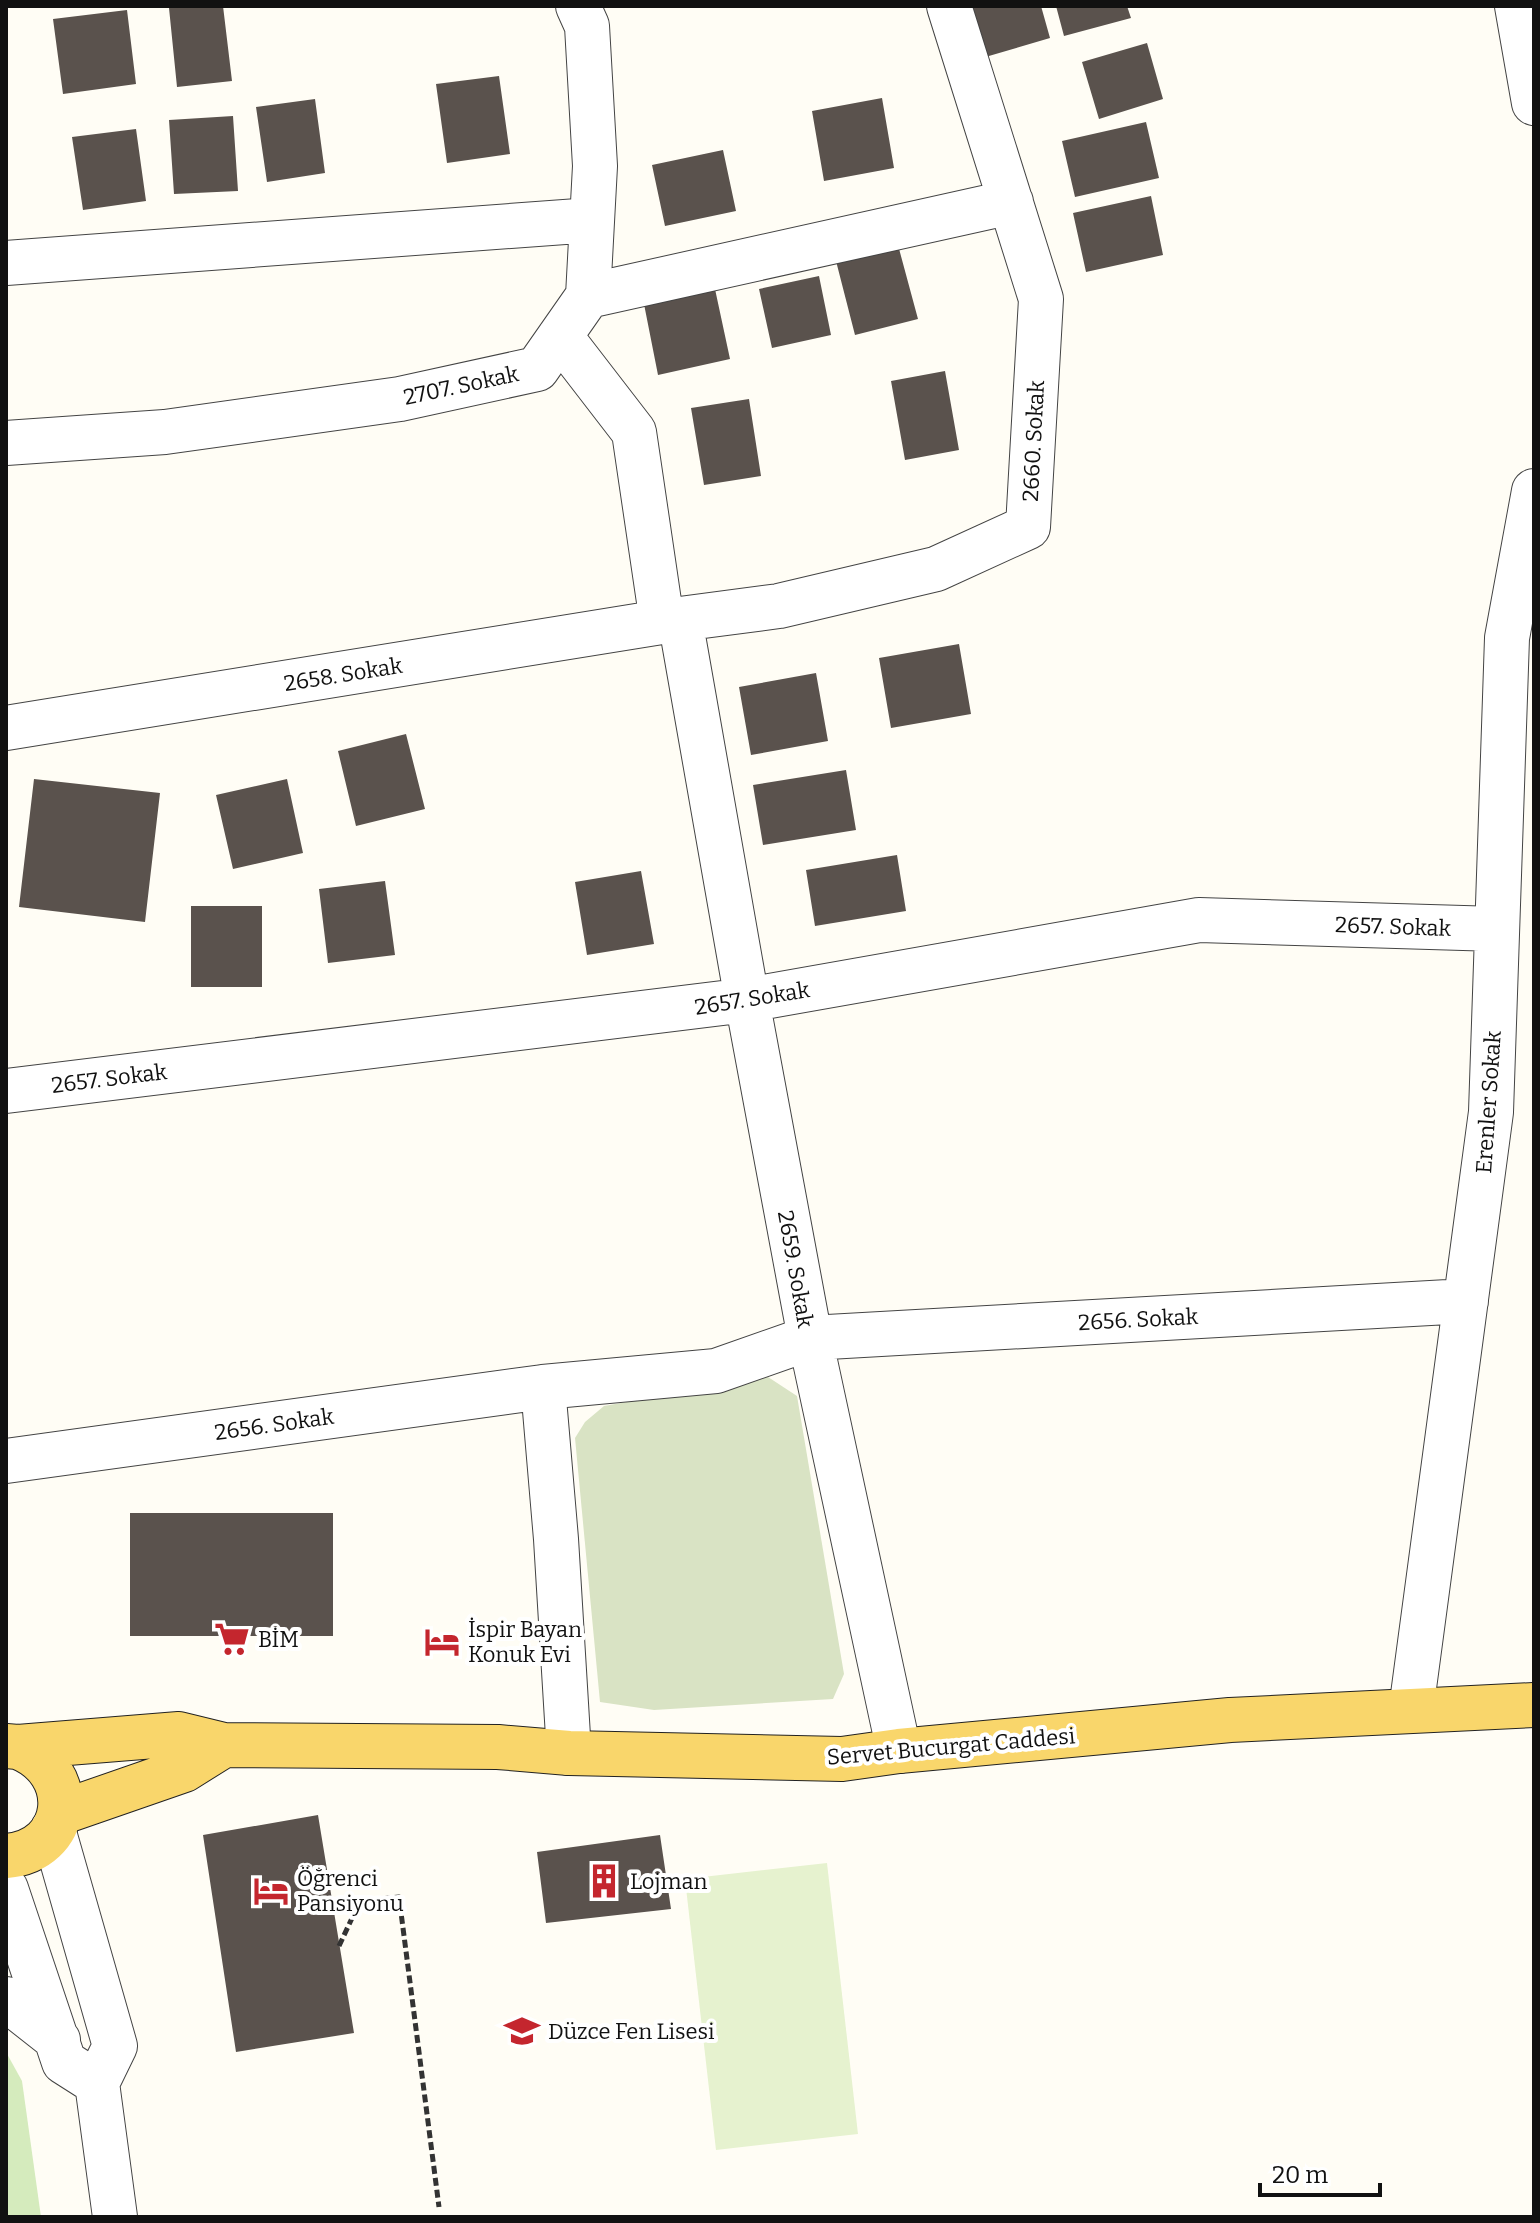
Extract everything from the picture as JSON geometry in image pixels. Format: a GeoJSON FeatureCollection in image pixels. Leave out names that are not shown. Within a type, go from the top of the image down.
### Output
{"type":"FeatureCollection","features":[{"type":"Feature","properties":{"kind":"main road","name":"Servet Bucurgat Caddesi"},"geometry":{"type":"LineString","coordinates":[[12,1746],[179,1734],[224,1745],[498,1747],[569,1753],[842,1759],[1230,1720],[1534,1705]]}},
{"type":"Feature","properties":{"kind":"main road"},"geometry":{"type":"LineString","coordinates":[[57,1821],[184,1770],[224,1745]]}},
{"type":"Feature","properties":{"kind":"main road"},"geometry":{"type":"LineString","coordinates":[[6,1856],[30,1849],[45,1839],[57,1821],[59,1787],[47,1764],[34,1753],[12,1746]]}},
{"type":"Feature","properties":{"kind":"street"},"geometry":{"type":"LineString","coordinates":[[578,6],[587,26],[595,166],[588,296],[1011,202]]}},
{"type":"Feature","properties":{"kind":"street","name":"2660. Sokak"},"geometry":{"type":"LineString","coordinates":[[671,621],[779,606],[936,569],[1028,527],[1041,299],[949,6]]}},
{"type":"Feature","properties":{"kind":"street"},"geometry":{"type":"LineString","coordinates":[[1517,6],[1534,103]]}},
{"type":"Feature","properties":{"kind":"street"},"geometry":{"type":"LineString","coordinates":[[6,263],[592,220]]}},
{"type":"Feature","properties":{"kind":"street","name":"2707. Sokak"},"geometry":{"type":"LineString","coordinates":[[6,443],[165,432],[400,399],[537,369],[588,296]]}},
{"type":"Feature","properties":{"kind":"street","name":"2659. Sokak"},"geometry":{"type":"LineString","coordinates":[[543,1387],[716,1371],[810,1338],[747,1000],[634,432],[560,336]]}},
{"type":"Feature","properties":{"kind":"street","name":"Erenler Sokak"},"geometry":{"type":"LineString","coordinates":[[1411,1710],[1491,1112],[1507,638],[1534,491]]}},
{"type":"Feature","properties":{"kind":"street","name":"2658. Sokak"},"geometry":{"type":"LineString","coordinates":[[6,728],[671,621]]}},
{"type":"Feature","properties":{"kind":"street","name":"2657. Sokak"},"geometry":{"type":"LineString","coordinates":[[6,1091],[747,1000],[1199,920],[1497,929]]}},
{"type":"Feature","properties":{"kind":"street","name":"2656. Sokak"},"geometry":{"type":"LineString","coordinates":[[810,1338],[1466,1301]]}},
{"type":"Feature","properties":{"kind":"street"},"geometry":{"type":"LineString","coordinates":[[810,1338],[899,1751]]}},
{"type":"Feature","properties":{"kind":"street"},"geometry":{"type":"LineString","coordinates":[[543,1387],[569,1753]]}},
{"type":"Feature","properties":{"kind":"street","name":"2656. Sokak"},"geometry":{"type":"LineString","coordinates":[[6,1461],[543,1387]]}},
{"type":"Feature","properties":{"kind":"street"},"geometry":{"type":"LineString","coordinates":[[57,1821],[115,2046],[97,2083],[115,2217]]}},
{"type":"Feature","properties":{"kind":"street"},"geometry":{"type":"LineString","coordinates":[[6,1889],[64,2062],[97,2083]]}},
{"type":"Feature","properties":{"kind":"street"},"geometry":{"type":"LineString","coordinates":[[6,1999],[58,2040]]}},
{"type":"Feature","properties":{"kind":"path"},"geometry":{"type":"LineString","coordinates":[[339,1946],[360,1901],[399,1897],[439,2207]]}},
{"type":"Feature","properties":{"kind":"green space"},"geometry":{"type":"Polygon","coordinates":[[[768,1377],[797,1396],[844,1674],[833,1699],[654,1710],[600,1702],[575,1438],[585,1422],[604,1406],[768,1377]]]}},
{"type":"Feature","properties":{"kind":"green space"},"geometry":{"type":"Polygon","coordinates":[[[827,1863],[858,2134],[716,2150],[685,1879],[827,1863]]]}},
{"type":"Feature","properties":{"kind":"green space"},"geometry":{"type":"Polygon","coordinates":[[[6,2052],[22,2081],[41,2217],[6,2217],[6,2052]]]}},
{"type":"Feature","properties":{"kind":"building"},"geometry":{"type":"Polygon","coordinates":[[[223,6],[232,81],[177,87],[169,8],[223,6]]]}},
{"type":"Feature","properties":{"kind":"building"},"geometry":{"type":"Polygon","coordinates":[[[967,6],[1041,6],[1050,38],[982,58],[967,6]]]}},
{"type":"Feature","properties":{"kind":"building"},"geometry":{"type":"Polygon","coordinates":[[[1056,6],[1127,6],[1131,18],[1064,36],[1056,6]]]}},
{"type":"Feature","properties":{"kind":"building"},"geometry":{"type":"Polygon","coordinates":[[[127,10],[136,84],[63,94],[53,19],[127,10]]]}},
{"type":"Feature","properties":{"kind":"building"},"geometry":{"type":"Polygon","coordinates":[[[1147,43],[1163,99],[1099,119],[1082,62],[1147,43]]]}},
{"type":"Feature","properties":{"kind":"building"},"geometry":{"type":"Polygon","coordinates":[[[499,76],[510,154],[447,163],[436,84],[499,76]]]}},
{"type":"Feature","properties":{"kind":"building"},"geometry":{"type":"Polygon","coordinates":[[[882,98],[894,168],[824,181],[812,111],[882,98]]]}},
{"type":"Feature","properties":{"kind":"building"},"geometry":{"type":"Polygon","coordinates":[[[315,99],[325,173],[267,182],[256,107],[315,99]]]}},
{"type":"Feature","properties":{"kind":"building"},"geometry":{"type":"Polygon","coordinates":[[[233,116],[238,191],[174,194],[169,120],[233,116]]]}},
{"type":"Feature","properties":{"kind":"building"},"geometry":{"type":"Polygon","coordinates":[[[1146,122],[1159,178],[1075,197],[1062,141],[1146,122]]]}},
{"type":"Feature","properties":{"kind":"building"},"geometry":{"type":"Polygon","coordinates":[[[136,129],[146,201],[83,210],[72,137],[136,129]]]}},
{"type":"Feature","properties":{"kind":"building"},"geometry":{"type":"Polygon","coordinates":[[[723,150],[736,211],[665,226],[652,165],[723,150]]]}},
{"type":"Feature","properties":{"kind":"building"},"geometry":{"type":"Polygon","coordinates":[[[1151,196],[1163,255],[1086,272],[1073,213],[1151,196]]]}},
{"type":"Feature","properties":{"kind":"building"},"geometry":{"type":"Polygon","coordinates":[[[898,245],[918,319],[855,335],[836,261],[898,245]]]}},
{"type":"Feature","properties":{"kind":"building"},"geometry":{"type":"Polygon","coordinates":[[[819,276],[831,335],[772,348],[759,289],[819,276]]]}},
{"type":"Feature","properties":{"kind":"building"},"geometry":{"type":"Polygon","coordinates":[[[715,289],[730,359],[658,375],[644,304],[715,289]]]}},
{"type":"Feature","properties":{"kind":"building"},"geometry":{"type":"Polygon","coordinates":[[[945,371],[959,450],[905,460],[891,381],[945,371]]]}},
{"type":"Feature","properties":{"kind":"building"},"geometry":{"type":"Polygon","coordinates":[[[749,399],[761,476],[704,485],[691,408],[749,399]]]}},
{"type":"Feature","properties":{"kind":"building"},"geometry":{"type":"Polygon","coordinates":[[[959,644],[971,714],[891,728],[879,658],[959,644]]]}},
{"type":"Feature","properties":{"kind":"building"},"geometry":{"type":"Polygon","coordinates":[[[816,673],[828,741],[751,755],[739,687],[816,673]]]}},
{"type":"Feature","properties":{"kind":"building"},"geometry":{"type":"Polygon","coordinates":[[[406,734],[425,809],[356,826],[338,751],[406,734]]]}},
{"type":"Feature","properties":{"kind":"building"},"geometry":{"type":"Polygon","coordinates":[[[846,770],[856,830],[763,845],[753,785],[846,770]]]}},
{"type":"Feature","properties":{"kind":"building"},"geometry":{"type":"Polygon","coordinates":[[[34,779],[160,793],[145,922],[19,907],[34,779]]]}},
{"type":"Feature","properties":{"kind":"building"},"geometry":{"type":"Polygon","coordinates":[[[287,779],[303,853],[233,869],[216,795],[287,779]]]}},
{"type":"Feature","properties":{"kind":"building"},"geometry":{"type":"Polygon","coordinates":[[[897,855],[906,911],[815,926],[806,870],[897,855]]]}},
{"type":"Feature","properties":{"kind":"building"},"geometry":{"type":"Polygon","coordinates":[[[641,871],[654,944],[587,955],[575,882],[641,871]]]}},
{"type":"Feature","properties":{"kind":"building"},"geometry":{"type":"Polygon","coordinates":[[[385,881],[395,955],[328,963],[319,889],[385,881]]]}},
{"type":"Feature","properties":{"kind":"building"},"geometry":{"type":"Polygon","coordinates":[[[191,906],[262,906],[262,987],[191,987],[191,906]]]}},
{"type":"Feature","properties":{"kind":"building"},"geometry":{"type":"Polygon","coordinates":[[[130,1513],[333,1513],[333,1636],[130,1636],[130,1513]]]}},
{"type":"Feature","properties":{"kind":"building","name":"Öğrenci Pansiyonu"},"geometry":{"type":"Polygon","coordinates":[[[318,1815],[354,2033],[236,2052],[203,1835],[318,1815]]]}},
{"type":"Feature","properties":{"kind":"building","name":"Lojman"},"geometry":{"type":"Polygon","coordinates":[[[660,1835],[671,1909],[546,1923],[537,1852],[660,1835]]]}},
{"type":"Feature","properties":{"kind":"place","name":"BİM"},"geometry":{"type":"Point","coordinates":[232,1639]}},
{"type":"Feature","properties":{"kind":"place","name":"İspir Bayan Konuk Evi"},"geometry":{"type":"Point","coordinates":[442,1642]}},
{"type":"Feature","properties":{"kind":"place","name":"Lojman"},"geometry":{"type":"Point","coordinates":[604,1881]}},
{"type":"Feature","properties":{"kind":"place","name":"Öğrenci Pansiyonu"},"geometry":{"type":"Point","coordinates":[271,1891]}},
{"type":"Feature","properties":{"kind":"place","name":"Düzce Fen Lisesi"},"geometry":{"type":"Point","coordinates":[522,2031]}}]}
